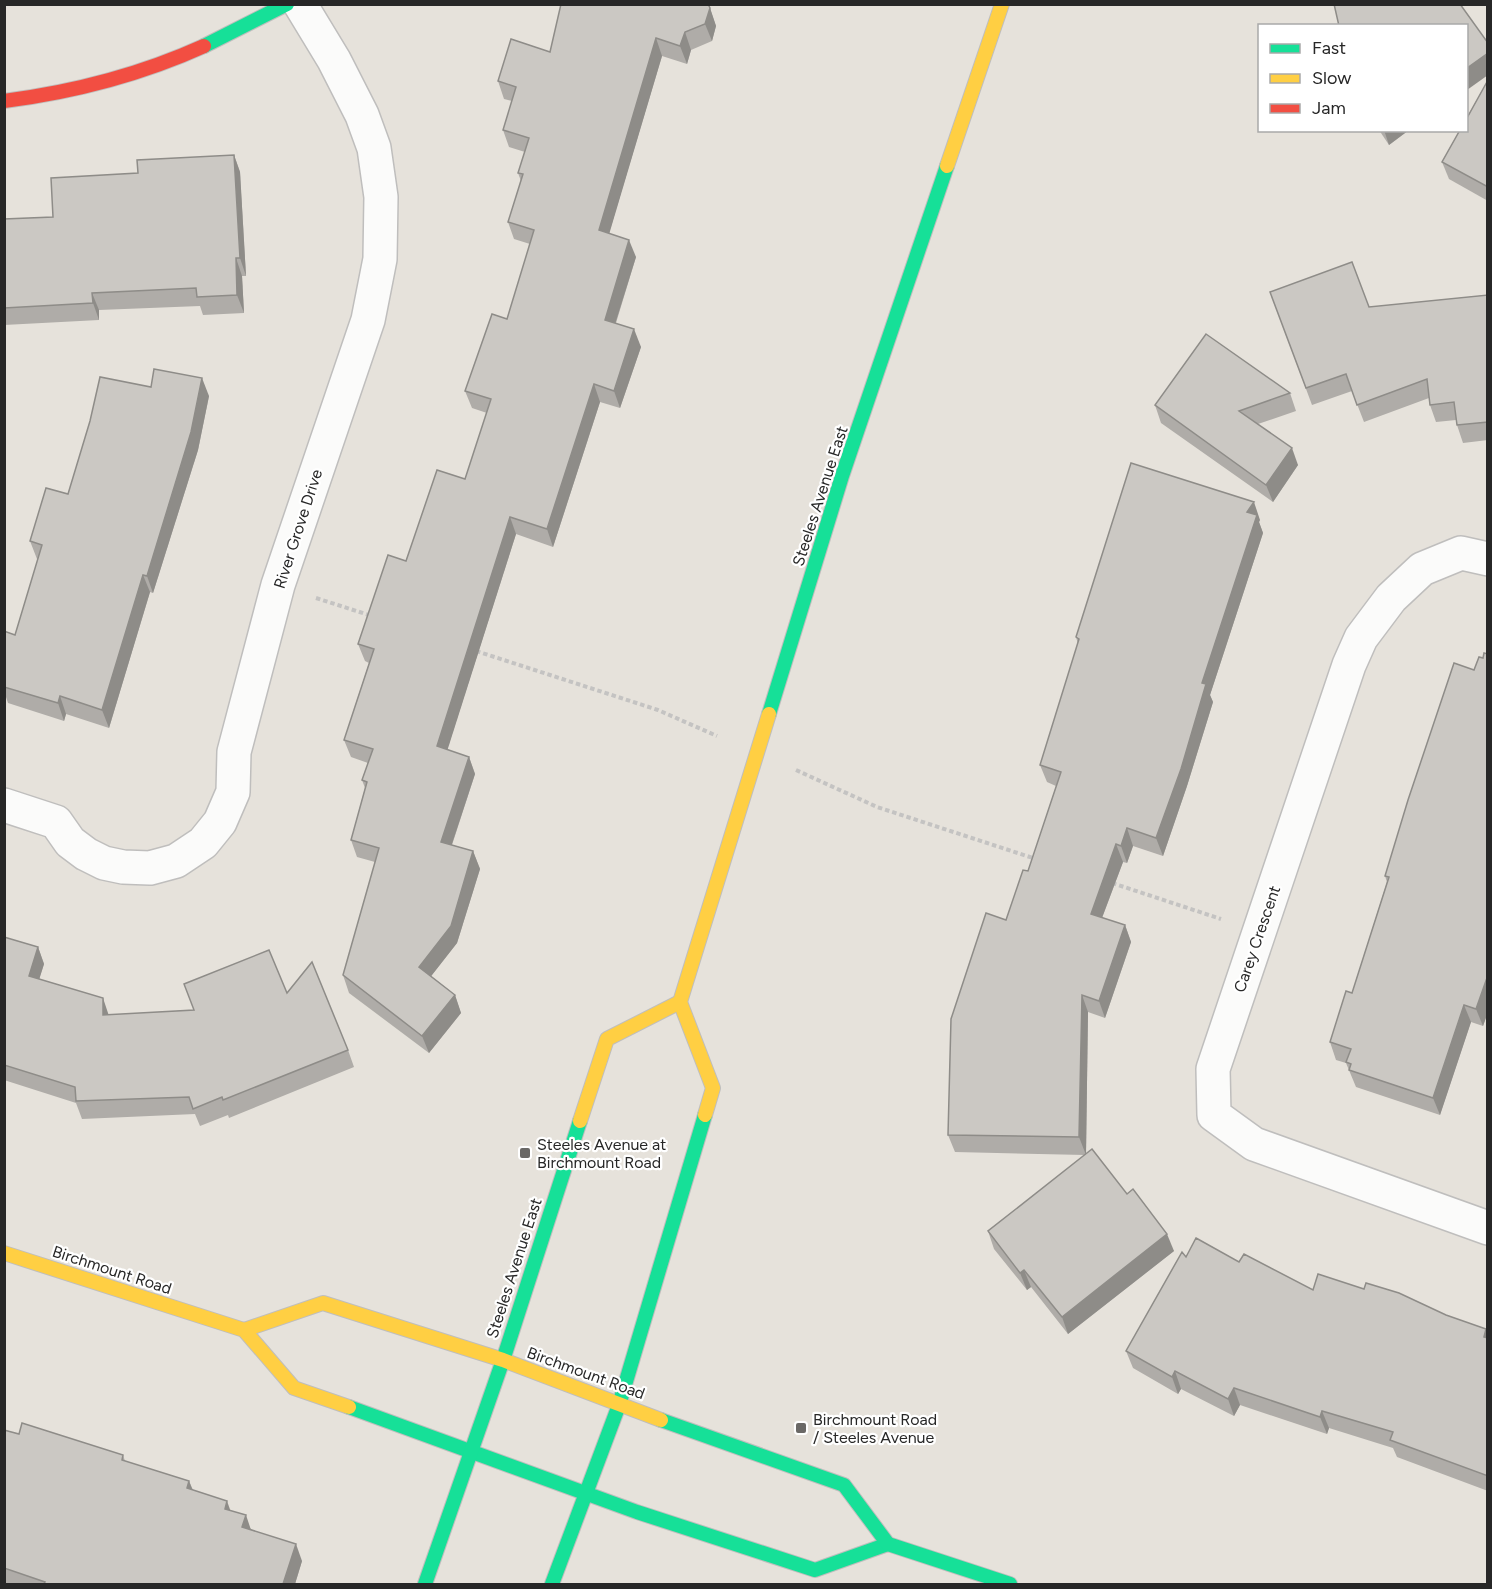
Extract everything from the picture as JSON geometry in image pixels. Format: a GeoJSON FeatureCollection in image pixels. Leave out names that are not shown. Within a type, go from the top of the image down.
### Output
{"type":"FeatureCollection","features":[{"type":"Feature","properties":{"kind":"main road"},"geometry":{"type":"LineString","coordinates":[[4,101],[46,97],[96,86],[165,64],[214,43],[287,4]]}},
{"type":"Feature","properties":{"kind":"main road","name":"Steeles Avenue East"},"geometry":{"type":"LineString","coordinates":[[425,1584],[503,1360],[607,1039],[680,1002],[842,476],[1002,4]]}},
{"type":"Feature","properties":{"kind":"main road"},"geometry":{"type":"LineString","coordinates":[[552,1584],[619,1405],[713,1088],[680,1002]]}},
{"type":"Feature","properties":{"kind":"main road","name":"Birchmount Road"},"geometry":{"type":"LineString","coordinates":[[4,1253],[244,1330],[322,1303],[503,1360],[619,1405],[844,1485],[888,1544]]}},
{"type":"Feature","properties":{"kind":"main road"},"geometry":{"type":"LineString","coordinates":[[244,1330],[294,1388],[472,1450],[637,1512],[815,1570],[888,1544],[1010,1584]]}},
{"type":"Feature","properties":{"kind":"street","name":"River Grove Drive"},"geometry":{"type":"LineString","coordinates":[[4,805],[56,822],[70,842],[86,854],[123,867],[150,868],[176,861],[203,843],[220,822],[234,792],[234,752],[278,585],[368,320],[380,259],[381,197],[374,148],[362,115],[334,60],[300,4]]}},
{"type":"Feature","properties":{"kind":"street","name":"Carey Crescent"},"geometry":{"type":"LineString","coordinates":[[1488,559],[1461,553],[1422,569],[1391,598],[1361,638],[1213,1069],[1214,1115],[1254,1144],[1488,1228]]}},
{"type":"Feature","properties":{"kind":"path"},"geometry":{"type":"LineString","coordinates":[[278,585],[376,618]]}},
{"type":"Feature","properties":{"kind":"path"},"geometry":{"type":"LineString","coordinates":[[466,648],[658,711]]}},
{"type":"Feature","properties":{"kind":"path"},"geometry":{"type":"LineString","coordinates":[[877,807],[1046,862]]}},
{"type":"Feature","properties":{"kind":"path"},"geometry":{"type":"LineString","coordinates":[[1102,880],[1259,931]]}},
{"type":"Feature","properties":{"kind":"building"},"geometry":{"type":"Polygon","coordinates":[[[561,4],[708,4],[710,8],[705,24],[685,32],[680,46],[656,38],[599,230],[629,240],[605,320],[634,329],[614,391],[594,384],[547,529],[510,517],[437,746],[469,757],[441,842],[473,851],[451,926],[419,967],[455,995],[422,1036],[343,975],[379,848],[351,840],[367,782],[362,780],[373,749],[344,740],[374,649],[358,644],[388,555],[406,561],[437,470],[465,479],[491,399],[465,391],[492,314],[507,319],[534,230],[508,222],[523,174],[518,173],[529,138],[503,130],[516,87],[498,81],[511,39],[550,52],[561,4]]]}},
{"type":"Feature","properties":{"kind":"building"},"geometry":{"type":"Polygon","coordinates":[[[1334,4],[1460,4],[1488,43],[1488,53],[1468,67],[1468,24],[1339,24],[1334,4]]]}},
{"type":"Feature","properties":{"kind":"building"},"geometry":{"type":"Polygon","coordinates":[[[1488,80],[1488,187],[1442,162],[1459,132],[1468,132],[1468,116],[1488,80]]]}},
{"type":"Feature","properties":{"kind":"building"},"geometry":{"type":"Polygon","coordinates":[[[234,155],[240,258],[236,258],[237,295],[197,297],[196,288],[92,293],[93,303],[4,308],[4,219],[53,217],[51,178],[138,173],[137,160],[234,155]]]}},
{"type":"Feature","properties":{"kind":"building"},"geometry":{"type":"Polygon","coordinates":[[[1352,262],[1369,307],[1488,295],[1488,422],[1457,425],[1454,402],[1430,405],[1427,379],[1357,405],[1346,374],[1306,388],[1270,292],[1352,262]]]}},
{"type":"Feature","properties":{"kind":"building"},"geometry":{"type":"Polygon","coordinates":[[[1206,334],[1290,393],[1239,411],[1292,448],[1266,485],[1155,405],[1206,334]]]}},
{"type":"Feature","properties":{"kind":"building"},"geometry":{"type":"Polygon","coordinates":[[[154,369],[202,378],[191,432],[147,576],[143,575],[102,710],[60,696],[58,703],[4,687],[4,631],[15,635],[42,545],[30,541],[46,488],[68,494],[90,421],[100,377],[151,387],[154,369]]]}},
{"type":"Feature","properties":{"kind":"building"},"geometry":{"type":"Polygon","coordinates":[[[1131,463],[1254,502],[1247,512],[1257,515],[1202,683],[1206,684],[1181,769],[1156,838],[1127,828],[1121,846],[1116,844],[1091,914],[1125,925],[1099,1001],[1082,995],[1079,1137],[948,1135],[951,1019],[986,913],[1006,920],[1023,870],[1028,871],[1061,772],[1040,765],[1079,639],[1076,637],[1131,463]]]}},
{"type":"Feature","properties":{"kind":"building"},"geometry":{"type":"Polygon","coordinates":[[[1484,653],[1488,654],[1488,975],[1476,1009],[1464,1005],[1433,1098],[1349,1070],[1351,1064],[1346,1062],[1351,1049],[1330,1042],[1346,991],[1352,993],[1389,877],[1385,876],[1408,800],[1454,663],[1474,670],[1479,657],[1483,658],[1484,653]]]}},
{"type":"Feature","properties":{"kind":"building"},"geometry":{"type":"Polygon","coordinates":[[[4,937],[38,947],[29,976],[103,998],[103,1015],[194,1010],[184,984],[269,950],[287,993],[312,962],[348,1050],[223,1100],[222,1097],[193,1109],[189,1097],[76,1101],[75,1087],[4,1065],[4,937]]]}},
{"type":"Feature","properties":{"kind":"building"},"geometry":{"type":"Polygon","coordinates":[[[1092,1149],[1127,1194],[1133,1189],[1167,1234],[1062,1317],[1024,1270],[1020,1273],[988,1231],[1092,1149]]]}},
{"type":"Feature","properties":{"kind":"building"},"geometry":{"type":"Polygon","coordinates":[[[1196,1238],[1239,1262],[1244,1254],[1313,1290],[1318,1274],[1364,1289],[1366,1283],[1399,1293],[1446,1315],[1486,1329],[1484,1337],[1488,1338],[1488,1476],[1390,1440],[1393,1432],[1322,1411],[1320,1417],[1234,1388],[1228,1399],[1175,1371],[1172,1377],[1126,1351],[1182,1252],[1186,1257],[1196,1238]]]}},
{"type":"Feature","properties":{"kind":"building"},"geometry":{"type":"Polygon","coordinates":[[[22,1423],[123,1455],[122,1460],[189,1481],[187,1488],[227,1501],[225,1509],[246,1515],[242,1527],[296,1544],[283,1584],[44,1584],[45,1582],[4,1568],[4,1430],[19,1434],[22,1423]]]}},
{"type":"Feature","properties":{"kind":"traffic: fast"},"geometry":{"type":"LineString","coordinates":[[204,46],[287,4]]}},
{"type":"Feature","properties":{"kind":"traffic: fast"},"geometry":{"type":"LineString","coordinates":[[769,714],[842,476],[947,166]]}},
{"type":"Feature","properties":{"kind":"traffic: fast"},"geometry":{"type":"LineString","coordinates":[[552,1584],[619,1405],[705,1115]]}},
{"type":"Feature","properties":{"kind":"traffic: fast"},"geometry":{"type":"LineString","coordinates":[[425,1584],[503,1360],[580,1121]]}},
{"type":"Feature","properties":{"kind":"traffic: fast"},"geometry":{"type":"LineString","coordinates":[[349,1407],[637,1512],[815,1570],[888,1544]]}},
{"type":"Feature","properties":{"kind":"traffic: fast"},"geometry":{"type":"LineString","coordinates":[[661,1420],[844,1485],[888,1544],[1010,1584]]}},
{"type":"Feature","properties":{"kind":"traffic: slow"},"geometry":{"type":"LineString","coordinates":[[947,166],[1002,4]]}},
{"type":"Feature","properties":{"kind":"traffic: slow"},"geometry":{"type":"LineString","coordinates":[[705,1115],[713,1088],[680,1002],[769,714]]}},
{"type":"Feature","properties":{"kind":"traffic: slow"},"geometry":{"type":"LineString","coordinates":[[580,1121],[607,1039],[680,1002]]}},
{"type":"Feature","properties":{"kind":"traffic: slow"},"geometry":{"type":"LineString","coordinates":[[4,1253],[244,1330],[294,1388],[349,1407]]}},
{"type":"Feature","properties":{"kind":"traffic: slow"},"geometry":{"type":"LineString","coordinates":[[244,1330],[323,1303],[503,1360],[661,1420]]}},
{"type":"Feature","properties":{"kind":"traffic: jam"},"geometry":{"type":"LineString","coordinates":[[4,101],[56,93],[106,81],[156,66],[204,46]]}},
{"type":"Feature","properties":{"kind":"place","name":"Steeles Avenue at Birchmount Road"},"geometry":{"type":"Point","coordinates":[525,1153]}},
{"type":"Feature","properties":{"kind":"place","name":"Birchmount Road / Steeles Avenue"},"geometry":{"type":"Point","coordinates":[801,1428]}}]}
